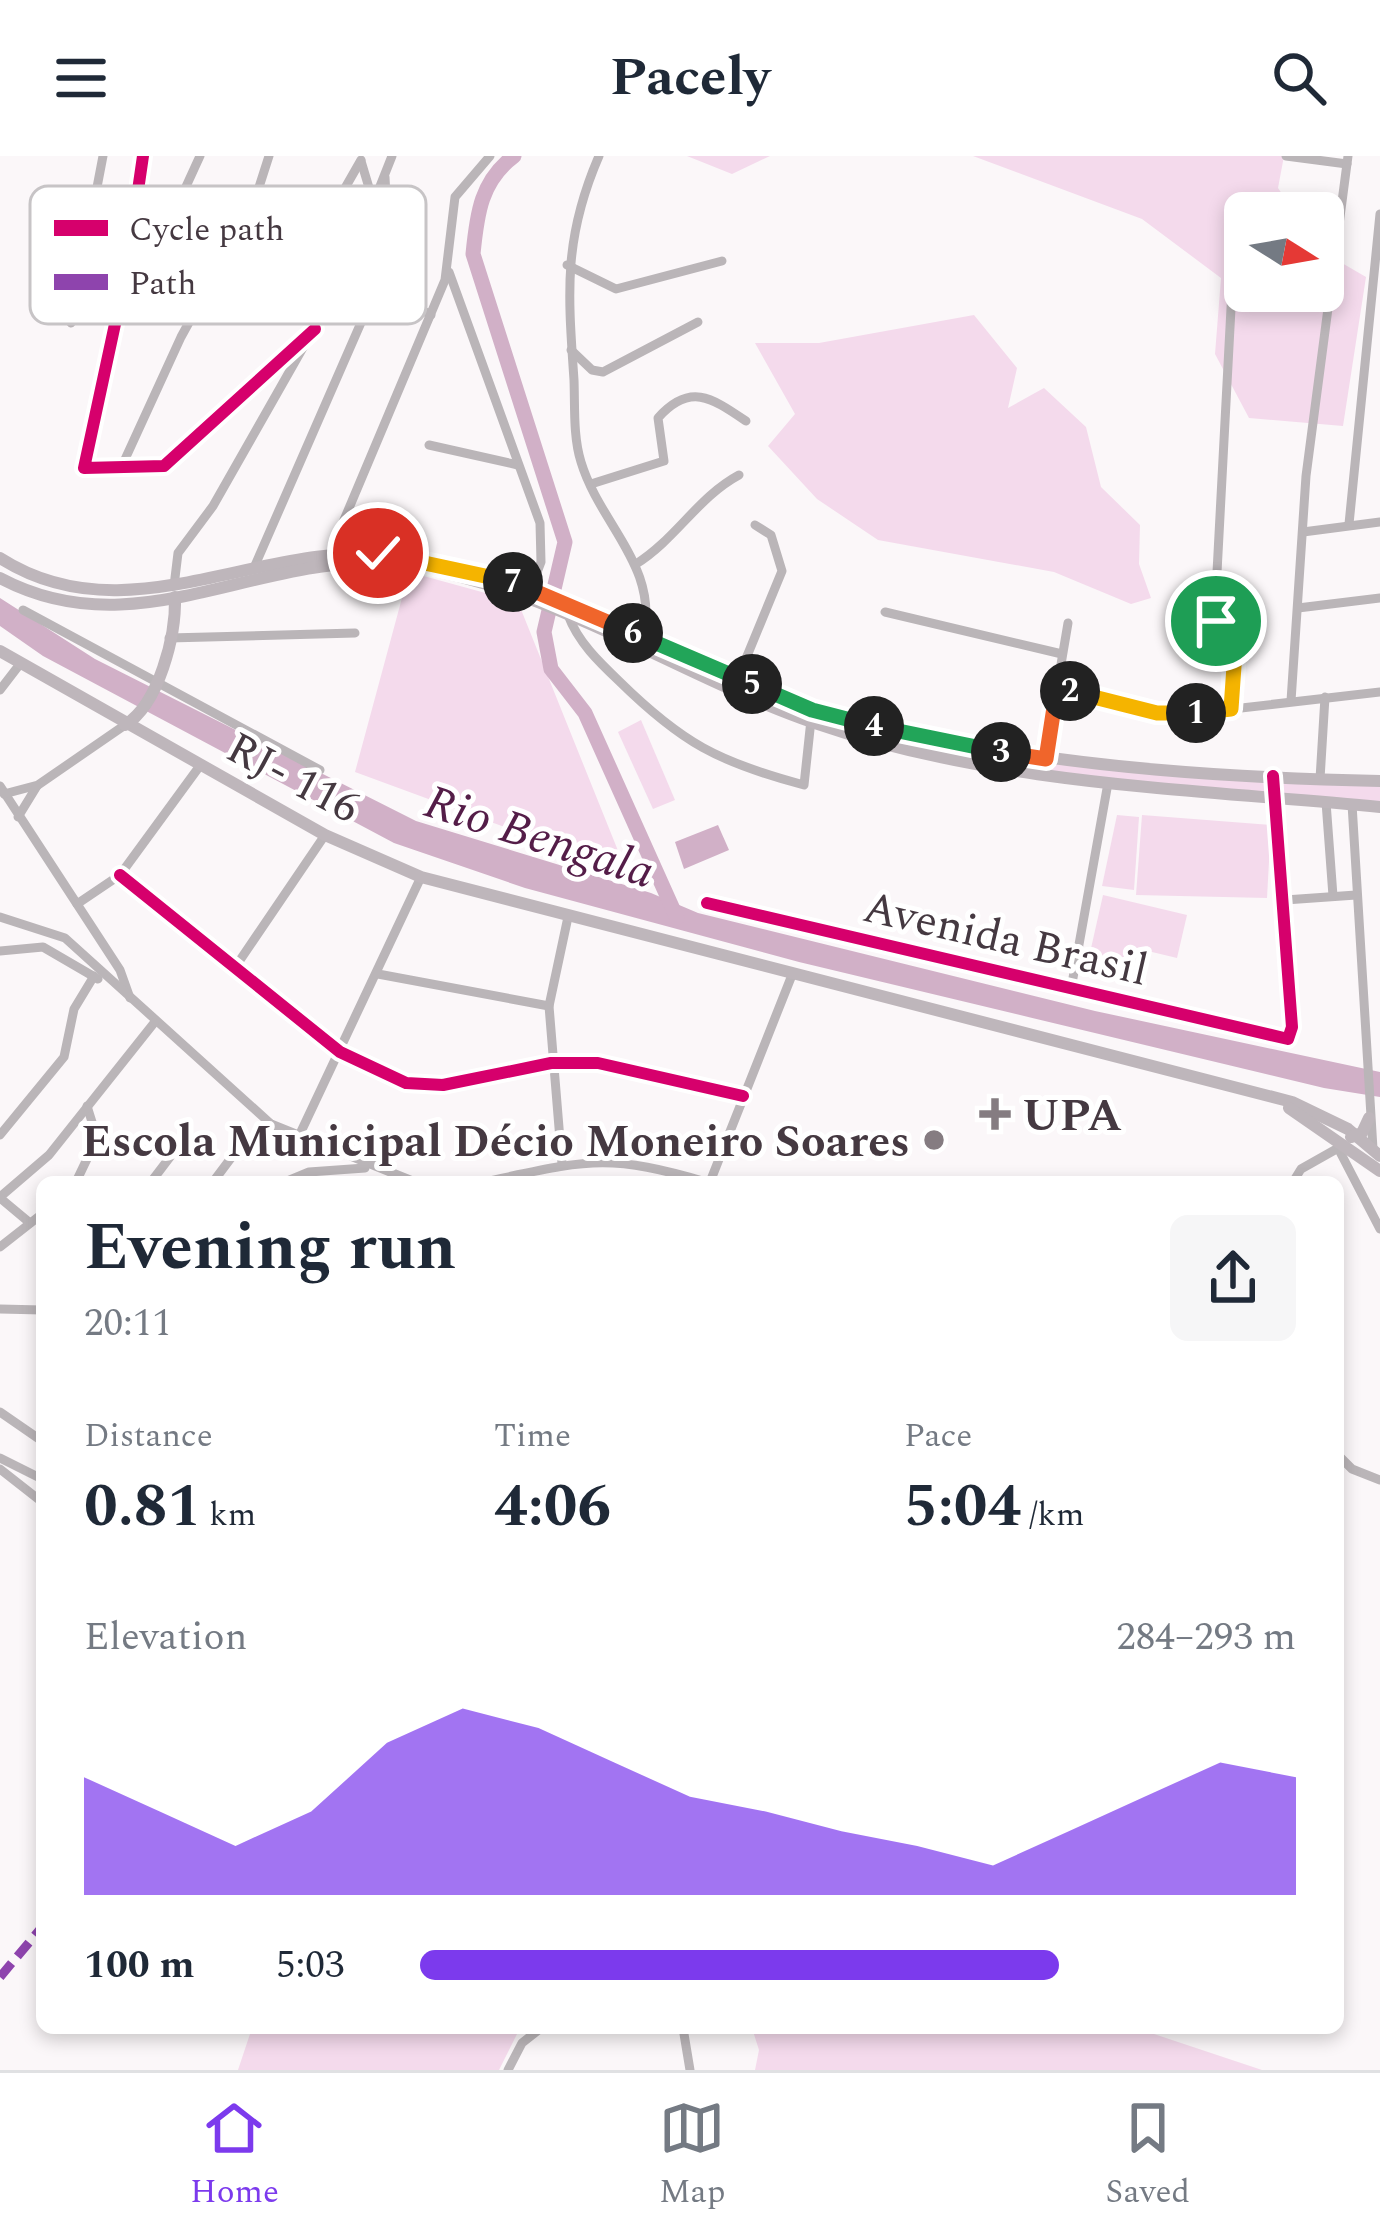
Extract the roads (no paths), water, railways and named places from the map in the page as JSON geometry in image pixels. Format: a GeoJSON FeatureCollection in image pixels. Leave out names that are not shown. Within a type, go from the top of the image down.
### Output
{"type":"FeatureCollection","features":[{"type":"Feature","properties":{"kind":"main road"},"geometry":{"type":"LineString","coordinates":[[0,558],[64,587],[174,593]]}},
{"type":"Feature","properties":{"kind":"main road"},"geometry":{"type":"LineString","coordinates":[[0,578],[38,596],[83,606],[335,560],[424,559],[534,596],[811,716],[1016,771],[1380,807]]}},
{"type":"Feature","properties":{"kind":"main road"},"geometry":{"type":"LineString","coordinates":[[125,725],[142,715],[155,684],[170,638],[174,593]]}},
{"type":"Feature","properties":{"kind":"main road"},"geometry":{"type":"LineString","coordinates":[[642,642],[738,678],[811,716],[1046,759],[1380,781]]}},
{"type":"Feature","properties":{"kind":"main road","name":"RJ- 116"},"geometry":{"type":"LineString","coordinates":[[0,650],[325,835],[421,877],[1272,1099],[1334,1128],[1341,1146],[1380,1170]]}},
{"type":"Feature","properties":{"kind":"main road"},"geometry":{"type":"LineString","coordinates":[[1016,771],[1019,755]]}},
{"type":"Feature","properties":{"kind":"main road"},"geometry":{"type":"LineString","coordinates":[[1334,1128],[1368,1114]]}},
{"type":"Feature","properties":{"kind":"main road"},"geometry":{"type":"LineString","coordinates":[[1358,1135],[1368,1114]]}},
{"type":"Feature","properties":{"kind":"main road"},"geometry":{"type":"LineString","coordinates":[[1334,1128],[1358,1135],[1376,1153],[1380,1170]]}},
{"type":"Feature","properties":{"kind":"street"},"geometry":{"type":"LineString","coordinates":[[97,186],[103,156]]}},
{"type":"Feature","properties":{"kind":"street"},"geometry":{"type":"LineString","coordinates":[[138,186],[143,156]]}},
{"type":"Feature","properties":{"kind":"street"},"geometry":{"type":"LineString","coordinates":[[186,186],[200,156]]}},
{"type":"Feature","properties":{"kind":"street"},"geometry":{"type":"LineString","coordinates":[[260,186],[269,156]]}},
{"type":"Feature","properties":{"kind":"street"},"geometry":{"type":"LineString","coordinates":[[378,186],[392,156]]}},
{"type":"Feature","properties":{"kind":"street"},"geometry":{"type":"LineString","coordinates":[[335,560],[447,267],[455,197],[490,156]]}},
{"type":"Feature","properties":{"kind":"street"},"geometry":{"type":"LineString","coordinates":[[598,156],[573,226],[567,265],[578,445],[590,484],[636,564],[649,608],[642,642]]}},
{"type":"Feature","properties":{"kind":"street"},"geometry":{"type":"LineString","coordinates":[[1286,156],[1348,160],[1303,532],[1291,701]]}},
{"type":"Feature","properties":{"kind":"street"},"geometry":{"type":"LineString","coordinates":[[345,186],[360,158]]}},
{"type":"Feature","properties":{"kind":"street"},"geometry":{"type":"LineString","coordinates":[[384,171],[385,186]]}},
{"type":"Feature","properties":{"kind":"street"},"geometry":{"type":"LineString","coordinates":[[1349,524],[1380,214]]}},
{"type":"Feature","properties":{"kind":"street"},"geometry":{"type":"LineString","coordinates":[[567,265],[616,289],[722,261]]}},
{"type":"Feature","properties":{"kind":"street"},"geometry":{"type":"LineString","coordinates":[[447,267],[540,523],[541,562],[534,596]]}},
{"type":"Feature","properties":{"kind":"street"},"geometry":{"type":"LineString","coordinates":[[426,312],[431,315]]}},
{"type":"Feature","properties":{"kind":"street"},"geometry":{"type":"LineString","coordinates":[[1231,312],[1215,610],[1219,631],[1235,652],[1231,709]]}},
{"type":"Feature","properties":{"kind":"street"},"geometry":{"type":"LineString","coordinates":[[571,350],[592,370],[604,372],[698,322]]}},
{"type":"Feature","properties":{"kind":"street"},"geometry":{"type":"LineString","coordinates":[[115,324],[84,468],[164,466],[180,456],[229,402],[315,329]]}},
{"type":"Feature","properties":{"kind":"street"},"geometry":{"type":"LineString","coordinates":[[122,468],[188,324]]}},
{"type":"Feature","properties":{"kind":"street"},"geometry":{"type":"LineString","coordinates":[[174,593],[178,553],[212,506],[318,324]]}},
{"type":"Feature","properties":{"kind":"street"},"geometry":{"type":"LineString","coordinates":[[252,576],[361,324]]}},
{"type":"Feature","properties":{"kind":"street"},"geometry":{"type":"LineString","coordinates":[[590,484],[664,461],[658,418],[689,394],[707,394],[746,421]]}},
{"type":"Feature","properties":{"kind":"street"},"geometry":{"type":"LineString","coordinates":[[429,445],[518,464]]}},
{"type":"Feature","properties":{"kind":"street"},"geometry":{"type":"LineString","coordinates":[[636,564],[668,543],[714,490],[740,475]]}},
{"type":"Feature","properties":{"kind":"street"},"geometry":{"type":"LineString","coordinates":[[1303,532],[1380,522]]}},
{"type":"Feature","properties":{"kind":"street"},"geometry":{"type":"LineString","coordinates":[[738,678],[782,571],[771,535],[755,525]]}},
{"type":"Feature","properties":{"kind":"street"},"geometry":{"type":"LineString","coordinates":[[1298,608],[1380,598]]}},
{"type":"Feature","properties":{"kind":"street"},"geometry":{"type":"LineString","coordinates":[[561,607],[582,642],[668,729],[712,755],[804,785],[811,716]]}},
{"type":"Feature","properties":{"kind":"street"},"geometry":{"type":"LineString","coordinates":[[23,610],[320,770]]}},
{"type":"Feature","properties":{"kind":"street"},"geometry":{"type":"LineString","coordinates":[[885,612],[1063,654]]}},
{"type":"Feature","properties":{"kind":"street"},"geometry":{"type":"LineString","coordinates":[[1046,759],[1068,622]]}},
{"type":"Feature","properties":{"kind":"street"},"geometry":{"type":"LineString","coordinates":[[170,638],[355,633]]}},
{"type":"Feature","properties":{"kind":"street"},"geometry":{"type":"LineString","coordinates":[[0,690],[20,664]]}},
{"type":"Feature","properties":{"kind":"street"},"geometry":{"type":"LineString","coordinates":[[1057,688],[1157,713],[1380,692]]}},
{"type":"Feature","properties":{"kind":"street"},"geometry":{"type":"LineString","coordinates":[[1320,779],[1325,697]]}},
{"type":"Feature","properties":{"kind":"street"},"geometry":{"type":"LineString","coordinates":[[18,817],[38,785],[125,725]]}},
{"type":"Feature","properties":{"kind":"street"},"geometry":{"type":"LineString","coordinates":[[77,904],[120,875],[199,767]]}},
{"type":"Feature","properties":{"kind":"street"},"geometry":{"type":"LineString","coordinates":[[1273,776],[1285,900],[1356,895]]}},
{"type":"Feature","properties":{"kind":"street"},"geometry":{"type":"LineString","coordinates":[[1071,989],[1108,783]]}},
{"type":"Feature","properties":{"kind":"street"},"geometry":{"type":"LineString","coordinates":[[38,785],[2,790],[120,970],[132,1003]]}},
{"type":"Feature","properties":{"kind":"street"},"geometry":{"type":"LineString","coordinates":[[1326,802],[1334,896]]}},
{"type":"Feature","properties":{"kind":"street"},"geometry":{"type":"LineString","coordinates":[[1352,804],[1368,1114],[1376,1153]]}},
{"type":"Feature","properties":{"kind":"street"},"geometry":{"type":"LineString","coordinates":[[236,966],[325,835]]}},
{"type":"Feature","properties":{"kind":"street"},"geometry":{"type":"LineString","coordinates":[[120,875],[340,1052],[424,1086],[551,1063],[634,1068],[743,1096]]}},
{"type":"Feature","properties":{"kind":"street"},"geometry":{"type":"LineString","coordinates":[[298,1138],[421,877]]}},
{"type":"Feature","properties":{"kind":"street","name":"Avenida Brasil"},"geometry":{"type":"LineString","coordinates":[[707,903],[1288,1039],[1292,1027],[1285,900]]}},
{"type":"Feature","properties":{"kind":"street"},"geometry":{"type":"LineString","coordinates":[[0,917],[65,938],[271,1124],[396,1176]]}},
{"type":"Feature","properties":{"kind":"street"},"geometry":{"type":"LineString","coordinates":[[562,1164],[549,1006],[568,917]]}},
{"type":"Feature","properties":{"kind":"street"},"geometry":{"type":"LineString","coordinates":[[0,951],[44,947],[132,1003]]}},
{"type":"Feature","properties":{"kind":"street"},"geometry":{"type":"LineString","coordinates":[[378,974],[549,1006]]}},
{"type":"Feature","properties":{"kind":"street"},"geometry":{"type":"LineString","coordinates":[[710,1176],[792,975]]}},
{"type":"Feature","properties":{"kind":"street"},"geometry":{"type":"LineString","coordinates":[[0,1135],[64,1058],[74,1009],[94,976]]}},
{"type":"Feature","properties":{"kind":"street"},"geometry":{"type":"LineString","coordinates":[[30,1222],[0,1198],[43,1162],[154,1023]]}},
{"type":"Feature","properties":{"kind":"street"},"geometry":{"type":"LineString","coordinates":[[1366,1060],[1380,1060]]}},
{"type":"Feature","properties":{"kind":"street"},"geometry":{"type":"LineString","coordinates":[[79,1176],[97,1138],[87,1106]]}},
{"type":"Feature","properties":{"kind":"street"},"geometry":{"type":"LineString","coordinates":[[218,1176],[234,1154],[271,1124]]}},
{"type":"Feature","properties":{"kind":"street"},"geometry":{"type":"LineString","coordinates":[[1296,1176],[1300,1169],[1341,1146],[1380,1229]]}},
{"type":"Feature","properties":{"kind":"street"},"geometry":{"type":"LineString","coordinates":[[156,1176],[170,1157]]}},
{"type":"Feature","properties":{"kind":"street"},"geometry":{"type":"LineString","coordinates":[[510,1176],[562,1164],[626,1161],[685,1176]]}},
{"type":"Feature","properties":{"kind":"street"},"geometry":{"type":"LineString","coordinates":[[299,1176],[371,1168]]}},
{"type":"Feature","properties":{"kind":"street"},"geometry":{"type":"LineString","coordinates":[[0,1247],[36,1218]]}},
{"type":"Feature","properties":{"kind":"street"},"geometry":{"type":"LineString","coordinates":[[0,1309],[36,1311]]}},
{"type":"Feature","properties":{"kind":"street"},"geometry":{"type":"LineString","coordinates":[[0,1412],[36,1437]]}},
{"type":"Feature","properties":{"kind":"street"},"geometry":{"type":"LineString","coordinates":[[0,1458],[36,1475]]}},
{"type":"Feature","properties":{"kind":"street"},"geometry":{"type":"LineString","coordinates":[[1344,1461],[1380,1480]]}},
{"type":"Feature","properties":{"kind":"street"},"geometry":{"type":"LineString","coordinates":[[0,1469],[36,1497]]}},
{"type":"Feature","properties":{"kind":"street"},"geometry":{"type":"LineString","coordinates":[[508,2070],[522,2043],[533,2034]]}},
{"type":"Feature","properties":{"kind":"street"},"geometry":{"type":"LineString","coordinates":[[684,2034],[690,2070]]}},
{"type":"Feature","properties":{"kind":"waterway","name":"Rio Bengala"},"geometry":{"type":"LineString","coordinates":[[514,156],[488,187],[473,254],[565,542],[544,632],[551,669],[585,713],[677,918]]}},
{"type":"Feature","properties":{"kind":"place","name":"UPA"},"geometry":{"type":"Point","coordinates":[995,1114]}},
{"type":"Feature","properties":{"kind":"place","name":"Escola Municipal Décio Moneiro Soares"},"geometry":{"type":"Point","coordinates":[934,1140]}}]}
